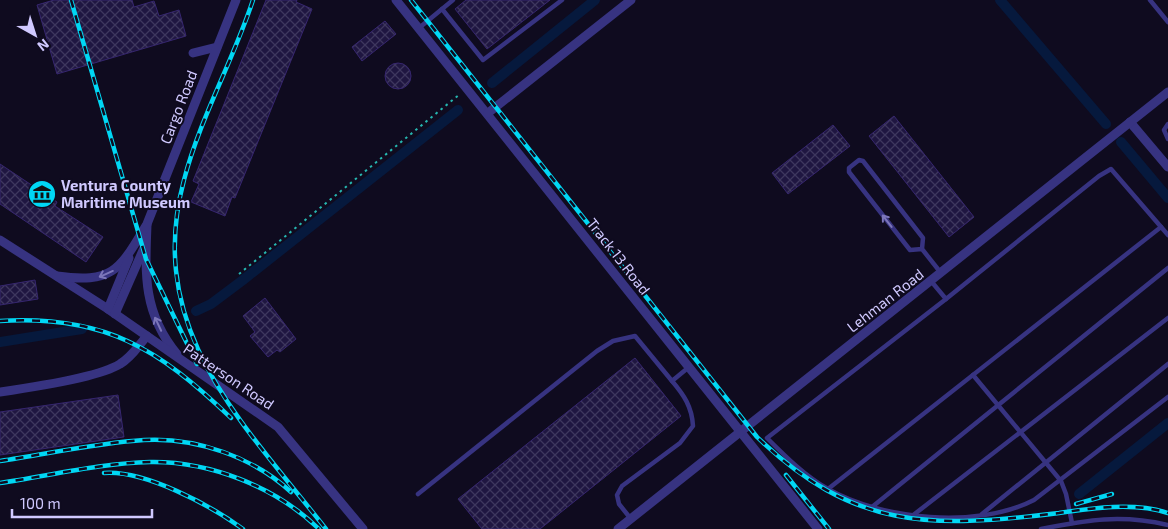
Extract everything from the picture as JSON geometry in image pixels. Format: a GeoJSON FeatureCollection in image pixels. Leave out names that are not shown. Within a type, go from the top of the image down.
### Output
{"type":"FeatureCollection","features":[{"type":"Feature","properties":{"kind":"street","name":"Cargo Road"},"geometry":{"type":"LineString","coordinates":[[54,275],[78,279],[100,277],[118,267],[133,249],[147,224],[236,0]]}},
{"type":"Feature","properties":{"kind":"street","name":"Track 13 Road"},"geometry":{"type":"LineString","coordinates":[[396,0],[818,529]]}},
{"type":"Feature","properties":{"kind":"street"},"geometry":{"type":"LineString","coordinates":[[488,113],[631,0]]}},
{"type":"Feature","properties":{"kind":"street"},"geometry":{"type":"LineString","coordinates":[[193,53],[217,47]]}},
{"type":"Feature","properties":{"kind":"street","name":"Lehman Road"},"geometry":{"type":"LineString","coordinates":[[618,529],[1168,92]]}},
{"type":"Feature","properties":{"kind":"street"},"geometry":{"type":"LineString","coordinates":[[1130,122],[1168,167]]}},
{"type":"Feature","properties":{"kind":"street"},"geometry":{"type":"LineString","coordinates":[[164,156],[168,170]]}},
{"type":"Feature","properties":{"kind":"street","name":"Cargo Road"},"geometry":{"type":"LineString","coordinates":[[147,224],[146,279],[154,317],[170,345],[185,364]]}},
{"type":"Feature","properties":{"kind":"street","name":"Patterson Road"},"geometry":{"type":"LineString","coordinates":[[0,240],[147,336],[283,430],[363,529]]}},
{"type":"Feature","properties":{"kind":"street"},"geometry":{"type":"LineString","coordinates":[[111,312],[146,242]]}},
{"type":"Feature","properties":{"kind":"street"},"geometry":{"type":"LineString","coordinates":[[111,312],[133,249]]}},
{"type":"Feature","properties":{"kind":"street"},"geometry":{"type":"LineString","coordinates":[[0,392],[33,387],[111,369],[133,354],[147,336]]}},
{"type":"Feature","properties":{"kind":"lane"},"geometry":{"type":"LineString","coordinates":[[419,28],[453,0]]}},
{"type":"Feature","properties":{"kind":"lane"},"geometry":{"type":"LineString","coordinates":[[442,9],[483,60],[562,0]]}},
{"type":"Feature","properties":{"kind":"lane"},"geometry":{"type":"LineString","coordinates":[[1150,0],[1168,22]]}},
{"type":"Feature","properties":{"kind":"lane"},"geometry":{"type":"LineString","coordinates":[[1168,124],[1164,130],[1168,139]]}},
{"type":"Feature","properties":{"kind":"lane"},"geometry":{"type":"LineString","coordinates":[[922,249],[910,250],[849,172],[849,168],[859,160],[863,162],[924,238],[922,249],[941,273]]}},
{"type":"Feature","properties":{"kind":"lane"},"geometry":{"type":"LineString","coordinates":[[1168,236],[1111,169],[1107,171],[767,438],[804,472],[828,489],[872,507],[912,516],[939,519],[982,515],[1021,507],[1061,481],[1168,397]]}},
{"type":"Feature","properties":{"kind":"lane"},"geometry":{"type":"LineString","coordinates":[[828,489],[1160,227]]}},
{"type":"Feature","properties":{"kind":"lane"},"geometry":{"type":"LineString","coordinates":[[872,507],[1168,268]]}},
{"type":"Feature","properties":{"kind":"lane"},"geometry":{"type":"LineString","coordinates":[[931,281],[946,299]]}},
{"type":"Feature","properties":{"kind":"lane"},"geometry":{"type":"LineString","coordinates":[[912,516],[1022,434],[1168,318]]}},
{"type":"Feature","properties":{"kind":"lane"},"geometry":{"type":"LineString","coordinates":[[418,494],[590,357],[613,341],[634,336],[684,396],[693,412],[693,426],[680,442],[622,486],[617,495],[620,504],[631,519]]}},
{"type":"Feature","properties":{"kind":"lane"},"geometry":{"type":"LineString","coordinates":[[982,515],[1168,364]]}},
{"type":"Feature","properties":{"kind":"lane"},"geometry":{"type":"LineString","coordinates":[[672,381],[689,367]]}},
{"type":"Feature","properties":{"kind":"lane"},"geometry":{"type":"LineString","coordinates":[[973,375],[1061,481],[1066,494],[1072,523]]}},
{"type":"Feature","properties":{"kind":"lane"},"geometry":{"type":"LineString","coordinates":[[1041,529],[1072,523],[1121,518],[1142,519],[1168,525]]}},
{"type":"Feature","properties":{"kind":"path"},"geometry":{"type":"LineString","coordinates":[[240,274],[467,88]]}},
{"type":"Feature","properties":{"kind":"building"},"geometry":{"type":"Polygon","coordinates":[[[54,0],[132,0],[134,7],[154,1],[159,16],[179,10],[186,36],[57,74],[37,5],[54,0]]]}},
{"type":"Feature","properties":{"kind":"building"},"geometry":{"type":"Polygon","coordinates":[[[266,0],[297,0],[296,2],[312,9],[235,198],[232,197],[225,216],[191,202],[199,184],[193,181],[266,0]]]}},
{"type":"Feature","properties":{"kind":"building"},"geometry":{"type":"Polygon","coordinates":[[[466,0],[550,0],[487,49],[455,9],[466,0]]]}},
{"type":"Feature","properties":{"kind":"building"},"geometry":{"type":"Polygon","coordinates":[[[385,21],[396,34],[362,61],[352,47],[385,21]]]}},
{"type":"Feature","properties":{"kind":"building"},"geometry":{"type":"Polygon","coordinates":[[[398,63],[407,67],[411,76],[407,85],[398,89],[389,85],[385,76],[389,67],[398,63]]]}},
{"type":"Feature","properties":{"kind":"building"},"geometry":{"type":"Polygon","coordinates":[[[894,116],[974,217],[949,237],[869,136],[894,116]]]}},
{"type":"Feature","properties":{"kind":"building"},"geometry":{"type":"Polygon","coordinates":[[[833,125],[850,146],[788,194],[772,173],[833,125]]]}},
{"type":"Feature","properties":{"kind":"building"},"geometry":{"type":"Polygon","coordinates":[[[0,164],[57,202],[55,206],[103,237],[86,262],[0,204],[0,164]]]}},
{"type":"Feature","properties":{"kind":"building"},"geometry":{"type":"Polygon","coordinates":[[[35,280],[38,299],[0,305],[0,286],[35,280]]]}},
{"type":"Feature","properties":{"kind":"building"},"geometry":{"type":"Polygon","coordinates":[[[265,298],[296,339],[280,352],[277,350],[268,357],[250,336],[255,332],[243,316],[265,298]]]}},
{"type":"Feature","properties":{"kind":"building"},"geometry":{"type":"Polygon","coordinates":[[[635,358],[681,416],[540,529],[482,529],[458,499],[635,358]]]}},
{"type":"Feature","properties":{"kind":"building"},"geometry":{"type":"Polygon","coordinates":[[[118,395],[124,437],[0,455],[0,412],[118,395]]]}},
{"type":"Feature","properties":{"kind":"waterway"},"geometry":{"type":"LineString","coordinates":[[492,83],[595,0]]}},
{"type":"Feature","properties":{"kind":"waterway"},"geometry":{"type":"LineString","coordinates":[[1000,0],[1106,124]]}},
{"type":"Feature","properties":{"kind":"waterway"},"geometry":{"type":"LineString","coordinates":[[196,311],[211,304],[243,280],[458,110]]}},
{"type":"Feature","properties":{"kind":"waterway"},"geometry":{"type":"LineString","coordinates":[[1121,142],[1168,198]]}},
{"type":"Feature","properties":{"kind":"waterway"},"geometry":{"type":"LineString","coordinates":[[0,342],[82,329]]}},
{"type":"Feature","properties":{"kind":"waterway"},"geometry":{"type":"LineString","coordinates":[[1079,494],[1168,423]]}},
{"type":"Feature","properties":{"kind":"railway"},"geometry":{"type":"LineString","coordinates":[[71,0],[146,259],[197,364]]}},
{"type":"Feature","properties":{"kind":"railway"},"geometry":{"type":"LineString","coordinates":[[253,0],[199,134],[184,180],[175,233],[177,282],[189,328],[208,370],[234,411],[326,529]]}},
{"type":"Feature","properties":{"kind":"railway"},"geometry":{"type":"LineString","coordinates":[[411,0],[757,437],[792,467],[826,490],[860,506],[895,516],[931,520],[970,521],[1114,507],[1142,508],[1168,513]]}},
{"type":"Feature","properties":{"kind":"railway"},"geometry":{"type":"LineString","coordinates":[[0,321],[37,321],[70,324],[100,331],[128,341],[154,355],[179,372],[231,418]]}},
{"type":"Feature","properties":{"kind":"railway"},"geometry":{"type":"LineString","coordinates":[[0,461],[126,441],[164,440],[184,442],[203,446],[242,459],[276,480],[291,492]]}},
{"type":"Feature","properties":{"kind":"railway"},"geometry":{"type":"LineString","coordinates":[[0,483],[94,467],[132,463],[173,463],[196,466],[241,479],[262,489],[302,514],[319,529]]}},
{"type":"Feature","properties":{"kind":"railway"},"geometry":{"type":"LineString","coordinates":[[104,473],[138,477],[177,491],[243,529]]}},
{"type":"Feature","properties":{"kind":"railway"},"geometry":{"type":"LineString","coordinates":[[786,475],[829,529]]}},
{"type":"Feature","properties":{"kind":"railway"},"geometry":{"type":"LineString","coordinates":[[1076,504],[1112,494]]}},
{"type":"Feature","properties":{"kind":"place","name":"Ventura County Maritime Museum"},"geometry":{"type":"Point","coordinates":[42,194]}}]}
